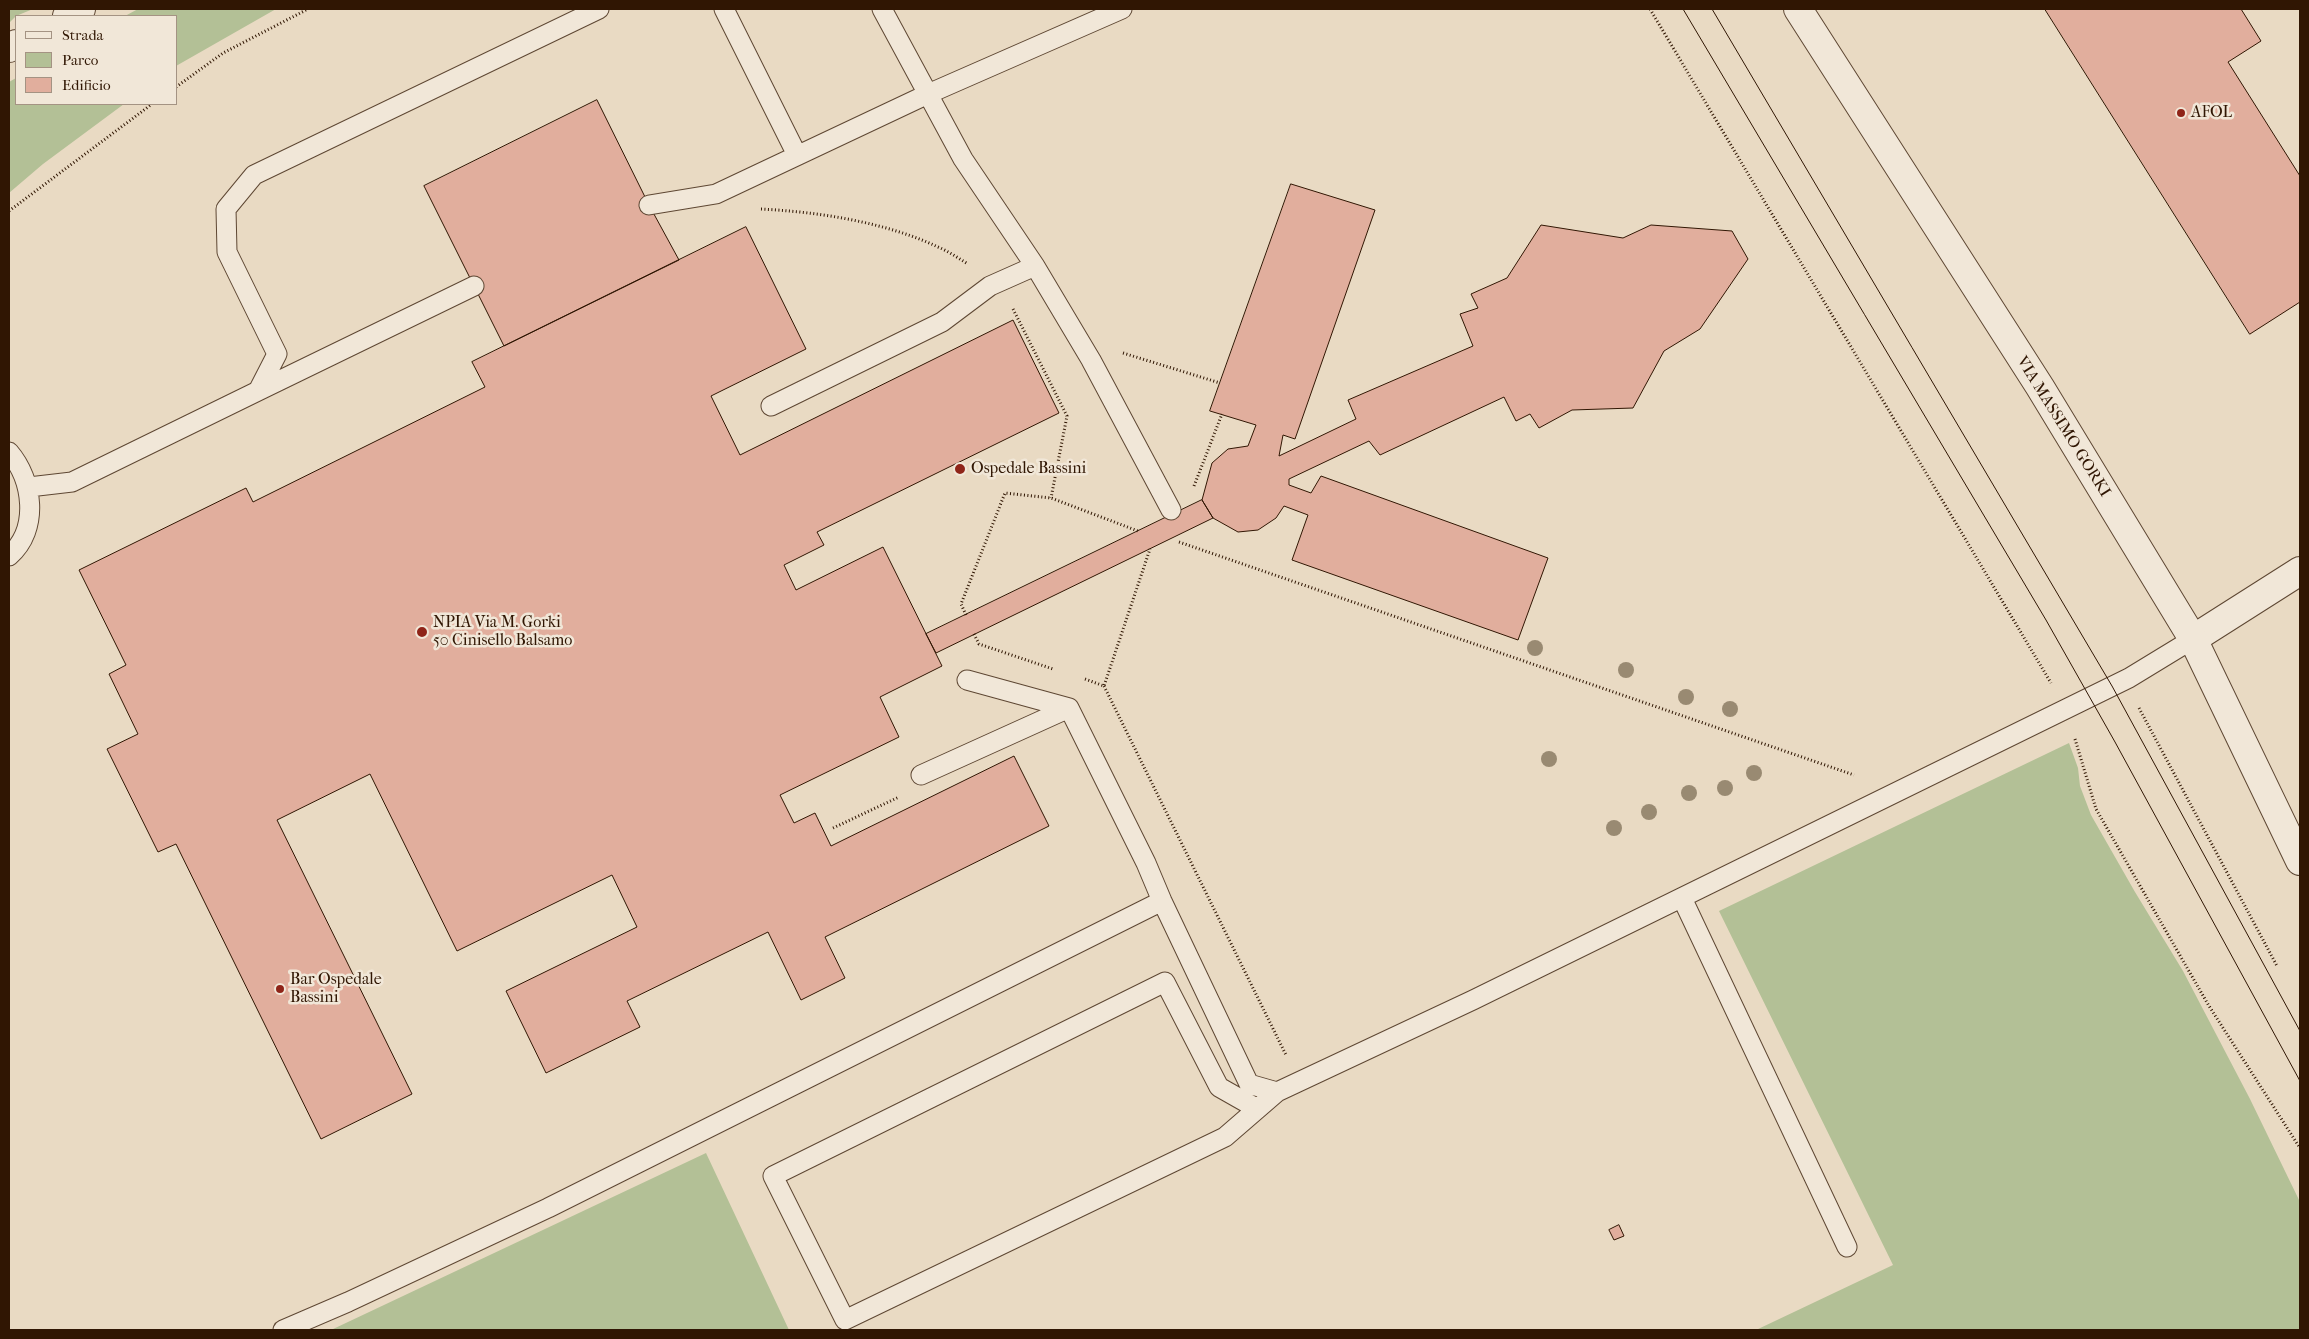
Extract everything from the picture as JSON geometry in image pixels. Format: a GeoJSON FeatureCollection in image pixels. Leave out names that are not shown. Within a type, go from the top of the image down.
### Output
{"type":"FeatureCollection","features":[{"type":"Feature","properties":{"kind":"street"},"geometry":{"type":"LineString","coordinates":[[69,15],[81,9]]}},
{"type":"Feature","properties":{"kind":"street","name":"VIA MASSIMO GORKI"},"geometry":{"type":"LineString","coordinates":[[1798,9],[2040,388],[2193,639],[2300,861]]}},
{"type":"Feature","properties":{"kind":"street"},"geometry":{"type":"LineString","coordinates":[[2193,639],[2300,571]]}},
{"type":"Feature","properties":{"kind":"lane"},"geometry":{"type":"LineString","coordinates":[[258,391],[277,354],[227,252],[226,210],[254,176],[599,9]]}},
{"type":"Feature","properties":{"kind":"lane"},"geometry":{"type":"LineString","coordinates":[[724,9],[797,155]]}},
{"type":"Feature","properties":{"kind":"lane"},"geometry":{"type":"LineString","coordinates":[[882,9],[963,159],[1034,266],[1083,347],[1170,510]]}},
{"type":"Feature","properties":{"kind":"lane"},"geometry":{"type":"LineString","coordinates":[[649,205],[716,194],[928,94],[1122,9]]}},
{"type":"Feature","properties":{"kind":"lane"},"geometry":{"type":"LineString","coordinates":[[771,406],[942,322],[990,286],[1034,266]]}},
{"type":"Feature","properties":{"kind":"lane"},"geometry":{"type":"LineString","coordinates":[[29,487],[72,482],[474,286]]}},
{"type":"Feature","properties":{"kind":"lane"},"geometry":{"type":"LineString","coordinates":[[9,452],[19,464],[29,487],[30,510],[25,533],[9,556]]}},
{"type":"Feature","properties":{"kind":"lane"},"geometry":{"type":"LineString","coordinates":[[1256,1108],[1219,1088],[1165,982],[773,1176],[846,1325],[1225,1137],[1256,1108],[1277,1092],[1298,1081],[1473,1000],[2124,680],[2193,639]]}},
{"type":"Feature","properties":{"kind":"lane"},"geometry":{"type":"LineString","coordinates":[[967,680],[1069,708],[1146,863],[1162,901],[1249,1084],[1277,1092]]}},
{"type":"Feature","properties":{"kind":"lane"},"geometry":{"type":"LineString","coordinates":[[921,775],[1069,708]]}},
{"type":"Feature","properties":{"kind":"lane"},"geometry":{"type":"LineString","coordinates":[[1682,898],[1848,1247]]}},
{"type":"Feature","properties":{"kind":"lane"},"geometry":{"type":"LineString","coordinates":[[283,1330],[348,1302],[548,1208],[1162,901]]}},
{"type":"Feature","properties":{"kind":"path"},"geometry":{"type":"LineString","coordinates":[[178,86],[223,53],[308,9]]}},
{"type":"Feature","properties":{"kind":"path"},"geometry":{"type":"LineString","coordinates":[[1650,9],[2066,708],[2096,809],[2209,1006],[2300,1148]]}},
{"type":"Feature","properties":{"kind":"path"},"geometry":{"type":"LineString","coordinates":[[9,211],[151,105]]}},
{"type":"Feature","properties":{"kind":"path"},"geometry":{"type":"LineString","coordinates":[[716,194],[728,207],[791,211],[874,225],[938,246],[968,264],[1015,312],[1067,416],[1052,498]]}},
{"type":"Feature","properties":{"kind":"path"},"geometry":{"type":"LineString","coordinates":[[1083,347],[1103,346],[1220,383]]}},
{"type":"Feature","properties":{"kind":"path"},"geometry":{"type":"LineString","coordinates":[[1193,487],[1222,414]]}},
{"type":"Feature","properties":{"kind":"path"},"geometry":{"type":"LineString","coordinates":[[966,615],[962,604],[1005,493],[1052,498],[1138,531]]}},
{"type":"Feature","properties":{"kind":"path"},"geometry":{"type":"LineString","coordinates":[[1181,542],[1854,775]]}},
{"type":"Feature","properties":{"kind":"path"},"geometry":{"type":"LineString","coordinates":[[1150,549],[1104,686],[1298,1081]]}},
{"type":"Feature","properties":{"kind":"path"},"geometry":{"type":"LineString","coordinates":[[974,634],[979,644],[1059,671]]}},
{"type":"Feature","properties":{"kind":"path"},"geometry":{"type":"LineString","coordinates":[[1077,677],[1104,686]]}},
{"type":"Feature","properties":{"kind":"path"},"geometry":{"type":"LineString","coordinates":[[2124,680],[2276,966]]}},
{"type":"Feature","properties":{"kind":"path"},"geometry":{"type":"LineString","coordinates":[[834,828],[923,786],[921,775]]}},
{"type":"Feature","properties":{"kind":"green space"},"geometry":{"type":"Polygon","coordinates":[[[9,9],[33,9],[15,15],[9,23],[9,9]]]}},
{"type":"Feature","properties":{"kind":"green space"},"geometry":{"type":"Polygon","coordinates":[[[138,9],[276,9],[178,65],[178,15],[127,15],[138,9]]]}},
{"type":"Feature","properties":{"kind":"green space"},"geometry":{"type":"Polygon","coordinates":[[[15,79],[15,105],[123,105],[43,164],[9,193],[9,82],[15,79]]]}},
{"type":"Feature","properties":{"kind":"green space"},"geometry":{"type":"Polygon","coordinates":[[[2069,743],[2078,768],[2080,786],[2091,815],[2183,971],[2250,1099],[2300,1202],[2300,1330],[1756,1330],[1893,1265],[1719,911],[2069,743]]]}},
{"type":"Feature","properties":{"kind":"green space"},"geometry":{"type":"Polygon","coordinates":[[[706,1153],[789,1330],[331,1330],[706,1153]]]}},
{"type":"Feature","properties":{"kind":"building"},"geometry":{"type":"Polygon","coordinates":[[[2045,9],[2241,9],[2261,41],[2228,62],[2300,176],[2300,302],[2250,334],[2045,9]]]}},
{"type":"Feature","properties":{"kind":"building"},"geometry":{"type":"Polygon","coordinates":[[[597,100],[649,205],[679,260],[504,346],[424,186],[597,100]]]}},
{"type":"Feature","properties":{"kind":"building"},"geometry":{"type":"Polygon","coordinates":[[[1291,184],[1375,210],[1295,439],[1283,435],[1279,456],[1356,419],[1348,400],[1473,346],[1460,314],[1478,308],[1471,294],[1507,278],[1541,225],[1623,238],[1651,225],[1732,231],[1748,259],[1700,329],[1664,351],[1633,408],[1572,410],[1539,428],[1530,414],[1516,421],[1504,397],[1380,455],[1369,441],[1289,479],[1289,485],[1311,493],[1321,476],[1548,558],[1518,640],[1292,560],[1308,515],[1284,506],[1276,518],[1258,530],[1238,532],[1213,518],[1202,500],[1212,463],[1228,449],[1248,446],[1256,425],[1210,411],[1291,184]]]}},
{"type":"Feature","properties":{"kind":"building"},"geometry":{"type":"Polygon","coordinates":[[[746,227],[806,349],[711,396],[740,455],[1013,320],[1059,413],[817,532],[824,545],[784,565],[796,590],[883,547],[942,666],[880,697],[899,737],[780,795],[794,823],[815,813],[831,846],[1014,756],[1049,826],[825,937],[845,978],[801,1000],[768,932],[627,1001],[640,1027],[546,1073],[506,991],[637,927],[612,875],[457,951],[370,774],[277,820],[412,1094],[321,1139],[176,844],[158,852],[107,749],[138,734],[109,674],[126,665],[79,570],[246,488],[253,502],[485,387],[472,362],[746,227]]]}},
{"type":"Feature","properties":{"kind":"building"},"geometry":{"type":"Polygon","coordinates":[[[1202,500],[1213,518],[936,653],[926,634],[1202,500]]]}},
{"type":"Feature","properties":{"kind":"building"},"geometry":{"type":"Polygon","coordinates":[[[1619,1225],[1624,1236],[1614,1240],[1609,1230],[1619,1225]]]}},
{"type":"Feature","properties":{"kind":"tram line"},"geometry":{"type":"LineString","coordinates":[[1683,9],[2046,620],[2115,742],[2300,1081]]}},
{"type":"Feature","properties":{"kind":"tram line"},"geometry":{"type":"LineString","coordinates":[[1712,9],[2112,686],[2300,1031]]}},
{"type":"Feature","properties":{"kind":"place","name":"AFOL"},"geometry":{"type":"Point","coordinates":[2181,113]}},
{"type":"Feature","properties":{"kind":"place","name":"Ospedale Bassini"},"geometry":{"type":"Point","coordinates":[960,469]}},
{"type":"Feature","properties":{"kind":"place","name":"NPIA Via M. Gorki 50 Cinisello Balsamo"},"geometry":{"type":"Point","coordinates":[422,632]}},
{"type":"Feature","properties":{"kind":"place","name":"Bar Ospedale Bassini"},"geometry":{"type":"Point","coordinates":[280,989]}}]}
